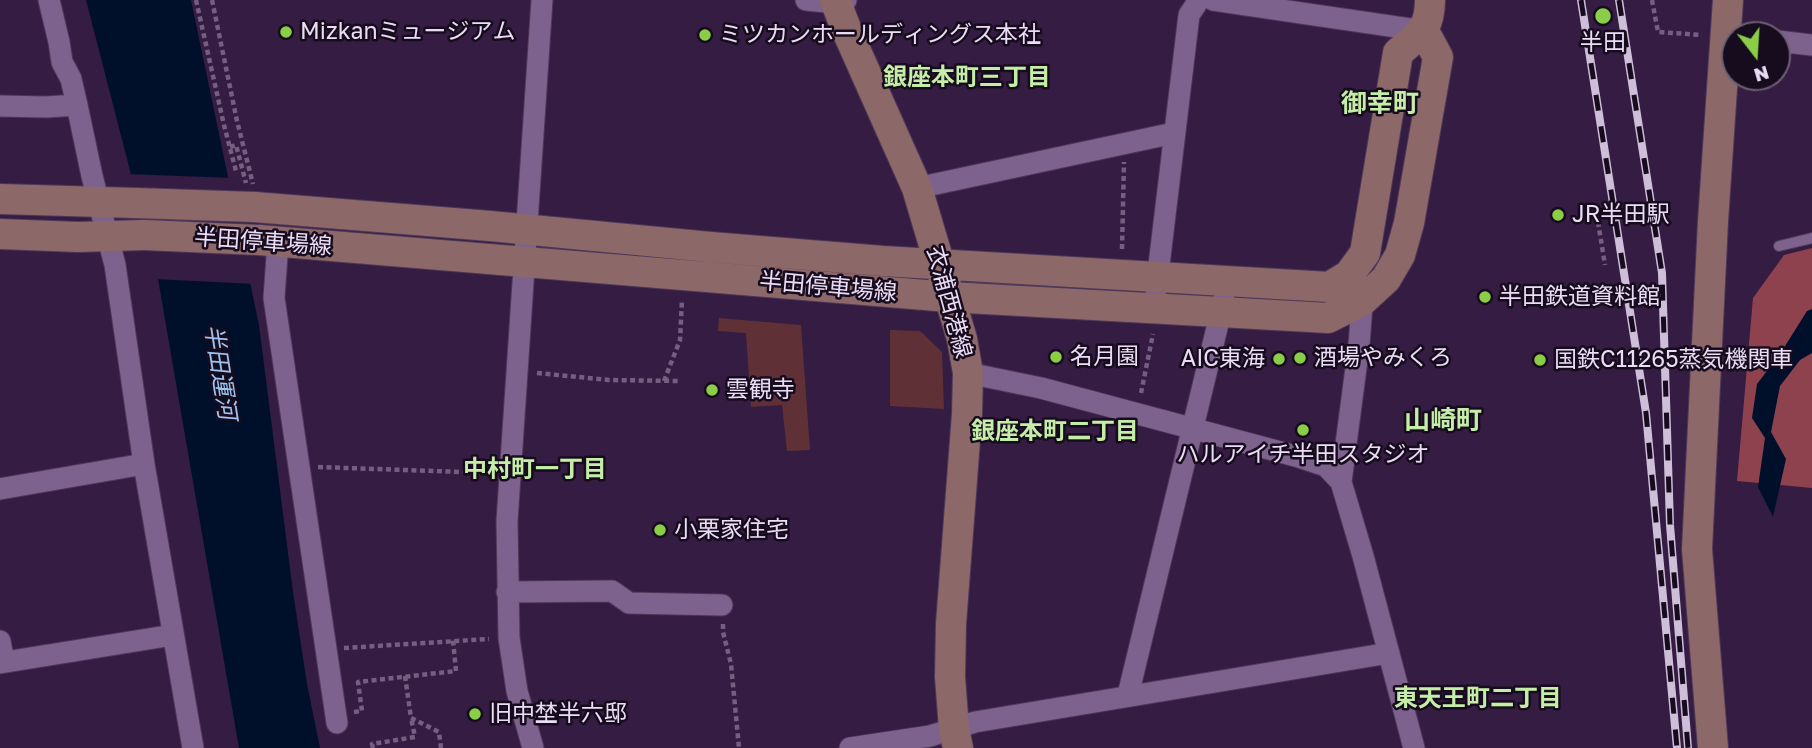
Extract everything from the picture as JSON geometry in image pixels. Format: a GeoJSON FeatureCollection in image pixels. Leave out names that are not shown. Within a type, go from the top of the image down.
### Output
{"type":"FeatureCollection","features":[{"type":"Feature","properties":{"kind":"main road"},"geometry":{"type":"LineString","coordinates":[[1365,253],[1398,52],[1424,31],[1430,0]]}},
{"type":"Feature","properties":{"kind":"main road"},"geometry":{"type":"LineString","coordinates":[[1725,21],[1728,0]]}},
{"type":"Feature","properties":{"kind":"main road","name":"衣浦西港線"},"geometry":{"type":"LineString","coordinates":[[839,1],[847,31],[918,188],[962,339],[968,373],[951,624],[950,677],[956,738]]}},
{"type":"Feature","properties":{"kind":"main road","name":"半田停車場線"},"geometry":{"type":"LineString","coordinates":[[0,234],[78,237],[144,235],[268,241],[949,297],[1153,322],[1221,312],[1328,318],[1362,301],[1386,279],[1400,255],[1409,223],[1438,57],[1424,31]]}},
{"type":"Feature","properties":{"kind":"main road"},"geometry":{"type":"LineString","coordinates":[[1713,748],[1697,549],[1721,73]]}},
{"type":"Feature","properties":{"kind":"main road","name":"半田停車場線"},"geometry":{"type":"LineString","coordinates":[[0,199],[136,203],[251,192],[525,230],[710,247],[940,264],[1329,287],[1349,275],[1365,253]]}},
{"type":"Feature","properties":{"kind":"street"},"geometry":{"type":"LineString","coordinates":[[49,0],[62,62],[71,79],[115,265],[145,464],[193,748]]}},
{"type":"Feature","properties":{"kind":"street"},"geometry":{"type":"LineString","coordinates":[[533,748],[517,691],[509,638],[507,521],[542,0]]}},
{"type":"Feature","properties":{"kind":"street"},"geometry":{"type":"LineString","coordinates":[[806,0],[839,1]]}},
{"type":"Feature","properties":{"kind":"street"},"geometry":{"type":"LineString","coordinates":[[1153,322],[1189,15],[1199,0]]}},
{"type":"Feature","properties":{"kind":"street"},"geometry":{"type":"LineString","coordinates":[[1213,0],[1424,31]]}},
{"type":"Feature","properties":{"kind":"street"},"geometry":{"type":"LineString","coordinates":[[1791,42],[1812,44]]}},
{"type":"Feature","properties":{"kind":"street"},"geometry":{"type":"LineString","coordinates":[[0,106],[77,105]]}},
{"type":"Feature","properties":{"kind":"street"},"geometry":{"type":"LineString","coordinates":[[918,188],[1174,133]]}},
{"type":"Feature","properties":{"kind":"street"},"geometry":{"type":"LineString","coordinates":[[268,241],[274,298],[337,719]]}},
{"type":"Feature","properties":{"kind":"street"},"geometry":{"type":"LineString","coordinates":[[1365,253],[1341,482],[1414,748]]}},
{"type":"Feature","properties":{"kind":"street"},"geometry":{"type":"LineString","coordinates":[[1128,695],[1227,281]]}},
{"type":"Feature","properties":{"kind":"street"},"geometry":{"type":"LineString","coordinates":[[968,373],[1041,388],[1299,457],[1326,466],[1341,482]]}},
{"type":"Feature","properties":{"kind":"street"},"geometry":{"type":"LineString","coordinates":[[0,489],[145,464]]}},
{"type":"Feature","properties":{"kind":"street"},"geometry":{"type":"LineString","coordinates":[[507,592],[612,591],[629,603],[722,605]]}},
{"type":"Feature","properties":{"kind":"street"},"geometry":{"type":"LineString","coordinates":[[0,640],[2,662],[173,635]]}},
{"type":"Feature","properties":{"kind":"street"},"geometry":{"type":"LineString","coordinates":[[850,748],[930,736],[956,738],[975,722],[1389,653]]}},
{"type":"Feature","properties":{"kind":"lane"},"geometry":{"type":"LineString","coordinates":[[1779,246],[1812,238]]}},
{"type":"Feature","properties":{"kind":"path"},"geometry":{"type":"LineString","coordinates":[[196,0],[236,171]]}},
{"type":"Feature","properties":{"kind":"path"},"geometry":{"type":"LineString","coordinates":[[212,0],[251,192]]}},
{"type":"Feature","properties":{"kind":"path"},"geometry":{"type":"LineString","coordinates":[[1653,0],[1658,32],[1721,36]]}},
{"type":"Feature","properties":{"kind":"path"},"geometry":{"type":"LineString","coordinates":[[1122,249],[1124,144]]}},
{"type":"Feature","properties":{"kind":"path"},"geometry":{"type":"LineString","coordinates":[[230,147],[236,145],[251,192]]}},
{"type":"Feature","properties":{"kind":"path"},"geometry":{"type":"LineString","coordinates":[[1598,222],[1605,265]]}},
{"type":"Feature","properties":{"kind":"path"},"geometry":{"type":"LineString","coordinates":[[664,381],[680,340],[682,300]]}},
{"type":"Feature","properties":{"kind":"path"},"geometry":{"type":"LineString","coordinates":[[1136,414],[1153,322]]}},
{"type":"Feature","properties":{"kind":"path"},"geometry":{"type":"LineString","coordinates":[[516,371],[609,380],[679,381]]}},
{"type":"Feature","properties":{"kind":"path"},"geometry":{"type":"LineString","coordinates":[[299,467],[509,474]]}},
{"type":"Feature","properties":{"kind":"path"},"geometry":{"type":"LineString","coordinates":[[722,605],[723,632],[731,664],[739,748]]}},
{"type":"Feature","properties":{"kind":"path"},"geometry":{"type":"LineString","coordinates":[[326,649],[509,638]]}},
{"type":"Feature","properties":{"kind":"path"},"geometry":{"type":"LineString","coordinates":[[337,719],[362,711],[358,682],[456,671],[453,640]]}},
{"type":"Feature","properties":{"kind":"path"},"geometry":{"type":"LineString","coordinates":[[373,748],[372,744],[415,737],[405,676]]}},
{"type":"Feature","properties":{"kind":"path"},"geometry":{"type":"LineString","coordinates":[[411,718],[439,732],[441,748]]}},
{"type":"Feature","properties":{"kind":"shaded area"},"geometry":{"type":"Polygon","coordinates":[[[1812,248],[1812,488],[1737,481],[1753,298],[1784,255],[1812,248]]]}},
{"type":"Feature","properties":{"kind":"shaded area"},"geometry":{"type":"Polygon","coordinates":[[[719,318],[801,325],[810,450],[787,451],[782,405],[751,407],[746,333],[718,331],[719,318]]]}},
{"type":"Feature","properties":{"kind":"shaded area"},"geometry":{"type":"Polygon","coordinates":[[[890,330],[920,331],[942,352],[944,409],[890,406],[890,330]]]}},
{"type":"Feature","properties":{"kind":"water","name":"半田運河"},"geometry":{"type":"Polygon","coordinates":[[[86,0],[191,0],[259,325],[293,592],[320,748],[239,748],[158,279],[86,0]]]}},
{"type":"Feature","properties":{"kind":"water"},"geometry":{"type":"Polygon","coordinates":[[[1812,309],[1812,353],[1800,360],[1780,386],[1771,432],[1786,459],[1773,517],[1758,487],[1765,438],[1752,418],[1757,384],[1807,311],[1812,309]]]}},
{"type":"Feature","properties":{"kind":"pier"},"geometry":{"type":"Polygon","coordinates":[[[127,174],[232,178],[255,284],[154,279],[127,174]]]}},
{"type":"Feature","properties":{"kind":"railway"},"geometry":{"type":"LineString","coordinates":[[1581,0],[1646,413],[1677,748]]}},
{"type":"Feature","properties":{"kind":"railway"},"geometry":{"type":"LineString","coordinates":[[1619,0],[1662,273],[1670,525],[1688,748]]}},
{"type":"Feature","properties":{"kind":"place","name":"半田"},"geometry":{"type":"Point","coordinates":[1603,16]}},
{"type":"Feature","properties":{"kind":"place","name":"Mizkanミュージアム"},"geometry":{"type":"Point","coordinates":[286,32]}},
{"type":"Feature","properties":{"kind":"place","name":"ミツカンホールディングス本社"},"geometry":{"type":"Point","coordinates":[705,35]}},
{"type":"Feature","properties":{"kind":"place","name":"JR半田駅"},"geometry":{"type":"Point","coordinates":[1558,215]}},
{"type":"Feature","properties":{"kind":"place","name":"半田鉄道資料館"},"geometry":{"type":"Point","coordinates":[1485,297]}},
{"type":"Feature","properties":{"kind":"place","name":"名月園"},"geometry":{"type":"Point","coordinates":[1056,357]}},
{"type":"Feature","properties":{"kind":"place","name":"酒場やみくろ"},"geometry":{"type":"Point","coordinates":[1300,358]}},
{"type":"Feature","properties":{"kind":"place","name":"AIC東海"},"geometry":{"type":"Point","coordinates":[1279,359]}},
{"type":"Feature","properties":{"kind":"place","name":"国鉄C11265蒸気機関車"},"geometry":{"type":"Point","coordinates":[1540,360]}},
{"type":"Feature","properties":{"kind":"place","name":"雲観寺"},"geometry":{"type":"Point","coordinates":[712,390]}},
{"type":"Feature","properties":{"kind":"place","name":"ハルアイチ半田スタジオ"},"geometry":{"type":"Point","coordinates":[1303,430]}},
{"type":"Feature","properties":{"kind":"place","name":"小栗家住宅"},"geometry":{"type":"Point","coordinates":[660,530]}},
{"type":"Feature","properties":{"kind":"place","name":"旧中埜半六邸"},"geometry":{"type":"Point","coordinates":[475,714]}},
{"type":"Feature","properties":{"kind":"district","name":"銀座本町三丁目"},"geometry":{"type":"Point","coordinates":[967,77]}},
{"type":"Feature","properties":{"kind":"district","name":"御幸町"},"geometry":{"type":"Point","coordinates":[1380,104]}},
{"type":"Feature","properties":{"kind":"district","name":"山崎町"},"geometry":{"type":"Point","coordinates":[1443,421]}},
{"type":"Feature","properties":{"kind":"district","name":"銀座本町二丁目"},"geometry":{"type":"Point","coordinates":[1055,431]}},
{"type":"Feature","properties":{"kind":"district","name":"中村町一丁目"},"geometry":{"type":"Point","coordinates":[535,469]}},
{"type":"Feature","properties":{"kind":"district","name":"東天王町二丁目"},"geometry":{"type":"Point","coordinates":[1478,698]}}]}
